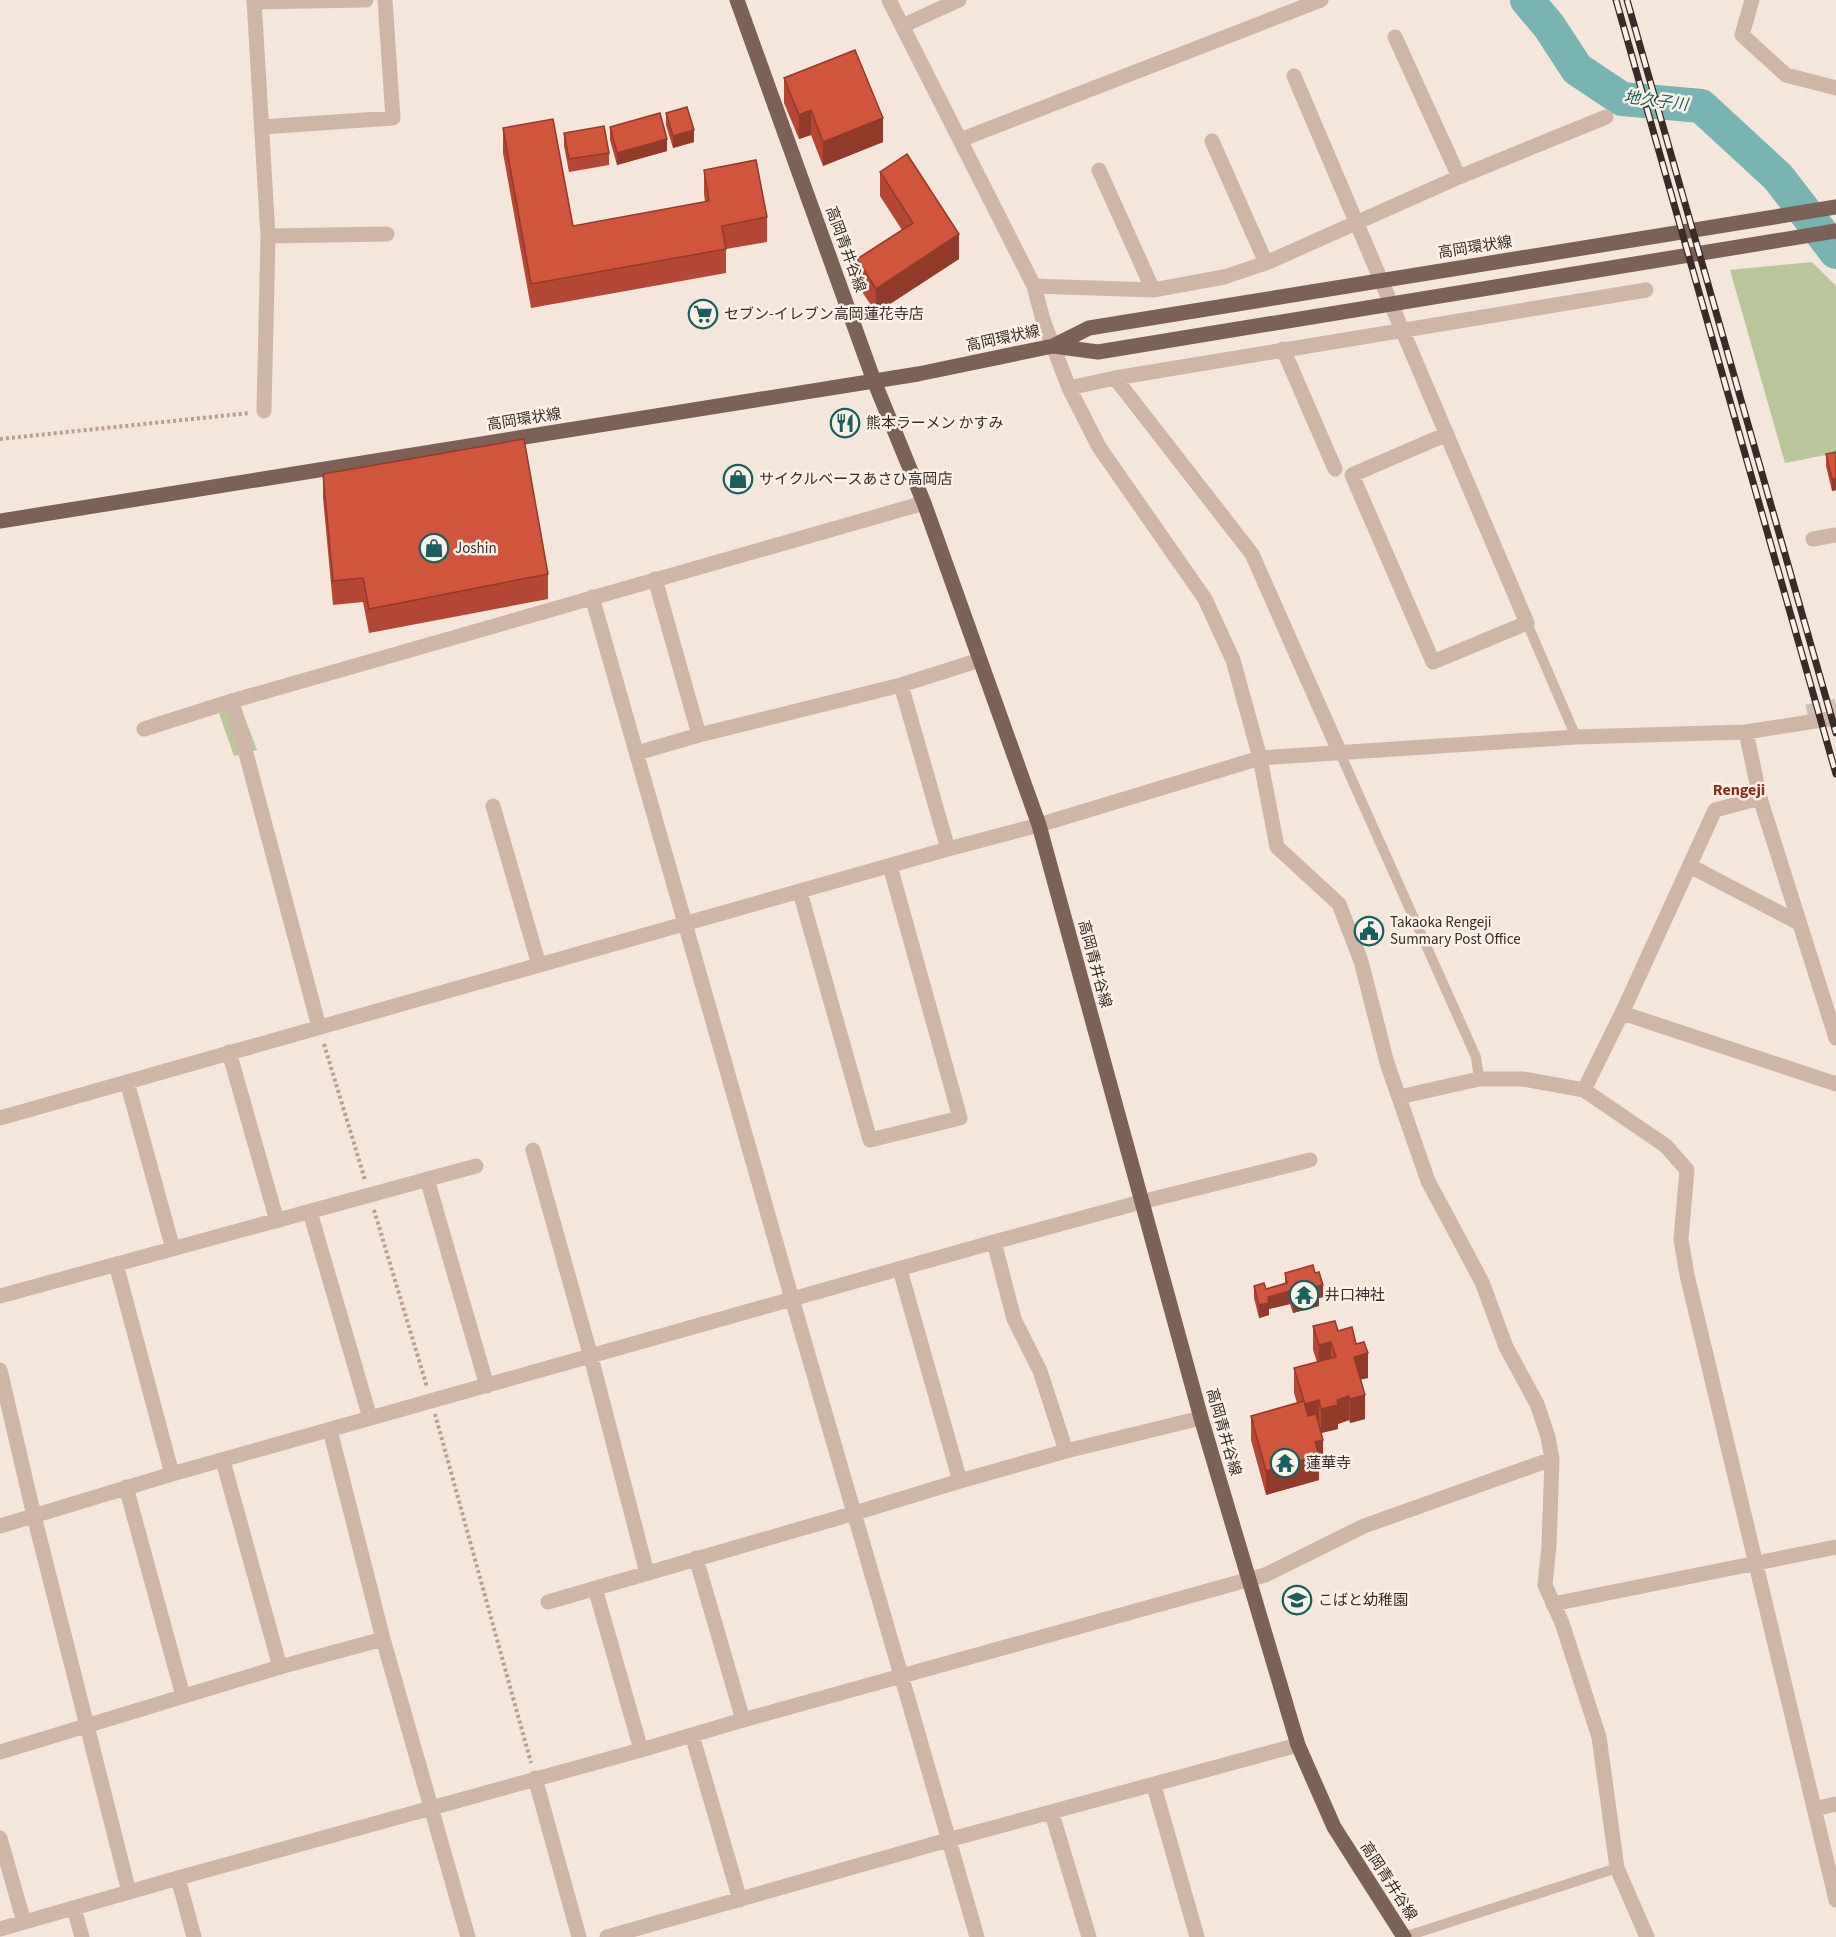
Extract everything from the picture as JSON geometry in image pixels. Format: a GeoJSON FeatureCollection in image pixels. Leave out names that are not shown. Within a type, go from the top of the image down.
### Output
{"type":"FeatureCollection","features":[{"type":"Feature","properties":{"kind":"main road","name":"高岡青井谷線"},"geometry":{"type":"LineString","coordinates":[[737,0],[874,381],[924,503],[1039,825],[1201,1418],[1298,1745],[1334,1827],[1404,1937]]}},
{"type":"Feature","properties":{"kind":"main road","name":"高岡環状線"},"geometry":{"type":"LineString","coordinates":[[0,521],[918,374],[1053,346],[1089,328],[1836,207]]}},
{"type":"Feature","properties":{"kind":"main road","name":"高岡環状線"},"geometry":{"type":"LineString","coordinates":[[1053,346],[1098,352],[1836,231]]}},
{"type":"Feature","properties":{"kind":"street"},"geometry":{"type":"LineString","coordinates":[[264,411],[268,236],[254,1],[366,0]]}},
{"type":"Feature","properties":{"kind":"street"},"geometry":{"type":"LineString","coordinates":[[262,127],[393,118],[385,0]]}},
{"type":"Feature","properties":{"kind":"street"},"geometry":{"type":"LineString","coordinates":[[889,0],[1034,286],[1053,346],[1070,388],[1099,447],[1205,599],[1233,660],[1260,758],[1278,847],[1339,904],[1361,961],[1387,1064],[1428,1181],[1482,1282],[1506,1347],[1537,1404],[1548,1437],[1552,1459],[1549,1546],[1545,1585],[1563,1623],[1599,1737],[1617,1868],[1647,1937]]}},
{"type":"Feature","properties":{"kind":"street"},"geometry":{"type":"LineString","coordinates":[[902,26],[959,0]]}},
{"type":"Feature","properties":{"kind":"street"},"geometry":{"type":"LineString","coordinates":[[960,140],[1321,0]]}},
{"type":"Feature","properties":{"kind":"street"},"geometry":{"type":"LineString","coordinates":[[1752,0],[1742,34],[1786,75],[1836,88]]}},
{"type":"Feature","properties":{"kind":"street"},"geometry":{"type":"LineString","coordinates":[[1395,37],[1459,177]]}},
{"type":"Feature","properties":{"kind":"street"},"geometry":{"type":"LineString","coordinates":[[1294,76],[1448,434],[1527,623],[1433,662],[1353,476],[1448,434]]}},
{"type":"Feature","properties":{"kind":"street"},"geometry":{"type":"LineString","coordinates":[[1034,286],[1153,290],[1224,277],[1266,263],[1459,177],[1606,117]]}},
{"type":"Feature","properties":{"kind":"street"},"geometry":{"type":"LineString","coordinates":[[1212,141],[1266,263]]}},
{"type":"Feature","properties":{"kind":"street"},"geometry":{"type":"LineString","coordinates":[[1099,170],[1153,290]]}},
{"type":"Feature","properties":{"kind":"street"},"geometry":{"type":"LineString","coordinates":[[268,236],[387,234]]}},
{"type":"Feature","properties":{"kind":"street"},"geometry":{"type":"LineString","coordinates":[[1070,388],[1283,349],[1646,290]]}},
{"type":"Feature","properties":{"kind":"street"},"geometry":{"type":"LineString","coordinates":[[1283,349],[1335,469]]}},
{"type":"Feature","properties":{"kind":"street"},"geometry":{"type":"LineString","coordinates":[[1115,378],[1252,554],[1340,753]]}},
{"type":"Feature","properties":{"kind":"street"},"geometry":{"type":"LineString","coordinates":[[144,729],[232,701],[924,503]]}},
{"type":"Feature","properties":{"kind":"street"},"geometry":{"type":"LineString","coordinates":[[1813,539],[1836,535]]}},
{"type":"Feature","properties":{"kind":"street"},"geometry":{"type":"LineString","coordinates":[[655,579],[699,735]]}},
{"type":"Feature","properties":{"kind":"street"},"geometry":{"type":"LineString","coordinates":[[592,597],[977,1937]]}},
{"type":"Feature","properties":{"kind":"street"},"geometry":{"type":"LineString","coordinates":[[637,753],[699,735],[901,685],[980,660]]}},
{"type":"Feature","properties":{"kind":"street"},"geometry":{"type":"LineString","coordinates":[[901,685],[948,849]]}},
{"type":"Feature","properties":{"kind":"street"},"geometry":{"type":"LineString","coordinates":[[232,701],[319,1027]]}},
{"type":"Feature","properties":{"kind":"street"},"geometry":{"type":"LineString","coordinates":[[0,1118],[1039,825],[1260,758],[1576,737],[1746,732],[1836,718]]}},
{"type":"Feature","properties":{"kind":"street"},"geometry":{"type":"LineString","coordinates":[[1746,732],[1760,798],[1836,1038]]}},
{"type":"Feature","properties":{"kind":"street"},"geometry":{"type":"LineString","coordinates":[[1584,1090],[1715,810],[1760,798]]}},
{"type":"Feature","properties":{"kind":"street"},"geometry":{"type":"LineString","coordinates":[[493,807],[539,965]]}},
{"type":"Feature","properties":{"kind":"street"},"geometry":{"type":"LineString","coordinates":[[800,892],[870,1140],[960,1118],[890,866]]}},
{"type":"Feature","properties":{"kind":"street"},"geometry":{"type":"LineString","coordinates":[[1690,866],[1799,923]]}},
{"type":"Feature","properties":{"kind":"street"},"geometry":{"type":"LineString","coordinates":[[1622,1013],[1836,1084]]}},
{"type":"Feature","properties":{"kind":"street"},"geometry":{"type":"LineString","coordinates":[[229,1052],[277,1221]]}},
{"type":"Feature","properties":{"kind":"street"},"geometry":{"type":"LineString","coordinates":[[1399,1097],[1479,1078],[1524,1079],[1584,1090],[1666,1146],[1687,1170],[1681,1239],[1687,1275],[1836,1900]]}},
{"type":"Feature","properties":{"kind":"street"},"geometry":{"type":"LineString","coordinates":[[127,1082],[173,1249]]}},
{"type":"Feature","properties":{"kind":"street"},"geometry":{"type":"LineString","coordinates":[[533,1150],[591,1357],[647,1573]]}},
{"type":"Feature","properties":{"kind":"street"},"geometry":{"type":"LineString","coordinates":[[0,1526],[126,1487],[994,1242],[1310,1160]]}},
{"type":"Feature","properties":{"kind":"street"},"geometry":{"type":"LineString","coordinates":[[0,1296],[476,1166]]}},
{"type":"Feature","properties":{"kind":"street"},"geometry":{"type":"LineString","coordinates":[[427,1179],[487,1386]]}},
{"type":"Feature","properties":{"kind":"street"},"geometry":{"type":"LineString","coordinates":[[310,1212],[370,1418]]}},
{"type":"Feature","properties":{"kind":"street"},"geometry":{"type":"LineString","coordinates":[[994,1242],[1014,1318],[1040,1371],[1066,1451]]}},
{"type":"Feature","properties":{"kind":"street"},"geometry":{"type":"LineString","coordinates":[[116,1264],[172,1474]]}},
{"type":"Feature","properties":{"kind":"street"},"geometry":{"type":"LineString","coordinates":[[900,1270],[960,1481]]}},
{"type":"Feature","properties":{"kind":"street"},"geometry":{"type":"LineString","coordinates":[[0,1370],[34,1516],[129,1892]]}},
{"type":"Feature","properties":{"kind":"street"},"geometry":{"type":"LineString","coordinates":[[548,1602],[1066,1451],[1201,1418]]}},
{"type":"Feature","properties":{"kind":"street"},"geometry":{"type":"LineString","coordinates":[[330,1430],[383,1639],[468,1937]]}},
{"type":"Feature","properties":{"kind":"street"},"geometry":{"type":"LineString","coordinates":[[0,1929],[1265,1575],[1364,1526],[1552,1459]]}},
{"type":"Feature","properties":{"kind":"street"},"geometry":{"type":"LineString","coordinates":[[223,1461],[280,1667]]}},
{"type":"Feature","properties":{"kind":"street"},"geometry":{"type":"LineString","coordinates":[[126,1487],[183,1696]]}},
{"type":"Feature","properties":{"kind":"street"},"geometry":{"type":"LineString","coordinates":[[1554,1604],[1836,1547]]}},
{"type":"Feature","properties":{"kind":"street"},"geometry":{"type":"LineString","coordinates":[[696,1558],[743,1720]]}},
{"type":"Feature","properties":{"kind":"street"},"geometry":{"type":"LineString","coordinates":[[595,1588],[641,1750]]}},
{"type":"Feature","properties":{"kind":"street"},"geometry":{"type":"LineString","coordinates":[[0,1752],[280,1667],[383,1639]]}},
{"type":"Feature","properties":{"kind":"street"},"geometry":{"type":"LineString","coordinates":[[692,1735],[740,1900]]}},
{"type":"Feature","properties":{"kind":"street"},"geometry":{"type":"LineString","coordinates":[[608,1937],[948,1840],[1052,1814],[1298,1745]]}},
{"type":"Feature","properties":{"kind":"street"},"geometry":{"type":"LineString","coordinates":[[535,1778],[579,1937]]}},
{"type":"Feature","properties":{"kind":"street"},"geometry":{"type":"LineString","coordinates":[[1154,1786],[1197,1937]]}},
{"type":"Feature","properties":{"kind":"street"},"geometry":{"type":"LineString","coordinates":[[1814,1809],[1836,1804]]}},
{"type":"Feature","properties":{"kind":"street"},"geometry":{"type":"LineString","coordinates":[[1052,1814],[1089,1937]]}},
{"type":"Feature","properties":{"kind":"street"},"geometry":{"type":"LineString","coordinates":[[0,1838],[24,1922]]}},
{"type":"Feature","properties":{"kind":"street"},"geometry":{"type":"LineString","coordinates":[[178,1878],[194,1937]]}},
{"type":"Feature","properties":{"kind":"street"},"geometry":{"type":"LineString","coordinates":[[74,1908],[82,1937]]}},
{"type":"Feature","properties":{"kind":"lane"},"geometry":{"type":"LineString","coordinates":[[1527,623],[1576,737]]}},
{"type":"Feature","properties":{"kind":"lane"},"geometry":{"type":"LineString","coordinates":[[1340,753],[1476,1056],[1479,1078]]}},
{"type":"Feature","properties":{"kind":"lane"},"geometry":{"type":"LineString","coordinates":[[1404,1937],[1617,1868]]}},
{"type":"Feature","properties":{"kind":"path"},"geometry":{"type":"LineString","coordinates":[[0,439],[264,411]]}},
{"type":"Feature","properties":{"kind":"green space"},"geometry":{"type":"Polygon","coordinates":[[[1812,262],[1836,286],[1836,453],[1785,463],[1730,270],[1812,262]]]}},
{"type":"Feature","properties":{"kind":"green space"},"geometry":{"type":"Polygon","coordinates":[[[240,705],[257,750],[234,756],[219,713],[240,705]]]}},
{"type":"Feature","properties":{"kind":"building"},"geometry":{"type":"Polygon","coordinates":[[[855,50],[883,118],[823,142],[811,110],[799,115],[784,78],[855,50]]]}},
{"type":"Feature","properties":{"kind":"building"},"geometry":{"type":"Polygon","coordinates":[[[687,107],[694,130],[673,136],[666,113],[687,107]]]}},
{"type":"Feature","properties":{"kind":"building"},"geometry":{"type":"Polygon","coordinates":[[[660,113],[667,139],[617,153],[610,127],[660,113]]]}},
{"type":"Feature","properties":{"kind":"building"},"geometry":{"type":"Polygon","coordinates":[[[553,119],[573,226],[709,201],[704,170],[756,160],[767,217],[722,226],[726,249],[531,284],[503,128],[553,119]]]}},
{"type":"Feature","properties":{"kind":"building"},"geometry":{"type":"Polygon","coordinates":[[[604,126],[609,153],[569,159],[564,133],[604,126]]]}},
{"type":"Feature","properties":{"kind":"building"},"geometry":{"type":"Polygon","coordinates":[[[907,154],[959,234],[876,289],[857,259],[913,223],[880,172],[907,154]]]}},
{"type":"Feature","properties":{"kind":"building","name":"Joshin"},"geometry":{"type":"Polygon","coordinates":[[[524,439],[548,574],[369,609],[363,578],[333,581],[323,474],[524,439]]]}},
{"type":"Feature","properties":{"kind":"building"},"geometry":{"type":"Polygon","coordinates":[[[1836,452],[1836,478],[1832,479],[1826,454],[1836,452]]]}},
{"type":"Feature","properties":{"kind":"building"},"geometry":{"type":"Polygon","coordinates":[[[1313,1265],[1315,1273],[1319,1272],[1323,1285],[1317,1286],[1319,1293],[1293,1300],[1290,1291],[1268,1297],[1269,1303],[1259,1305],[1254,1286],[1264,1283],[1266,1289],[1287,1283],[1285,1273],[1313,1265]]]}},
{"type":"Feature","properties":{"kind":"building"},"geometry":{"type":"Polygon","coordinates":[[[1335,1321],[1338,1331],[1352,1327],[1356,1344],[1364,1342],[1368,1353],[1354,1357],[1365,1395],[1350,1399],[1349,1396],[1337,1400],[1338,1405],[1321,1409],[1319,1400],[1305,1404],[1294,1368],[1336,1357],[1331,1342],[1319,1345],[1313,1326],[1335,1321]]]}},
{"type":"Feature","properties":{"kind":"building"},"geometry":{"type":"Polygon","coordinates":[[[1304,1401],[1308,1416],[1316,1414],[1323,1440],[1315,1442],[1319,1455],[1266,1471],[1251,1416],[1304,1401]]]}},
{"type":"Feature","properties":{"kind":"waterway","name":"地久子川"},"geometry":{"type":"LineString","coordinates":[[1527,0],[1549,26],[1577,69],[1622,99],[1701,106],[1778,177],[1836,252]]}},
{"type":"Feature","properties":{"kind":"tunnel"},"geometry":{"type":"LineString","coordinates":[[1807,712],[1836,706]]}},
{"type":"Feature","properties":{"kind":"railway"},"geometry":{"type":"LineString","coordinates":[[1616,0],[1836,774]]}},
{"type":"Feature","properties":{"kind":"railway"},"geometry":{"type":"LineString","coordinates":[[1627,0],[1836,733]]}},
{"type":"Feature","properties":{"kind":"place","name":"セブン-イレブン高岡蓮花寺店"},"geometry":{"type":"Point","coordinates":[703,314]}},
{"type":"Feature","properties":{"kind":"place","name":"熊本ラーメン かすみ"},"geometry":{"type":"Point","coordinates":[845,423]}},
{"type":"Feature","properties":{"kind":"place","name":"サイクルベースあさひ高岡店"},"geometry":{"type":"Point","coordinates":[738,479]}},
{"type":"Feature","properties":{"kind":"place","name":"Joshin"},"geometry":{"type":"Point","coordinates":[434,548]}},
{"type":"Feature","properties":{"kind":"place","name":"Takaoka Rengeji Summary Post Office"},"geometry":{"type":"Point","coordinates":[1369,931]}},
{"type":"Feature","properties":{"kind":"place","name":"井口神社"},"geometry":{"type":"Point","coordinates":[1304,1295]}},
{"type":"Feature","properties":{"kind":"place","name":"蓮華寺"},"geometry":{"type":"Point","coordinates":[1285,1463]}},
{"type":"Feature","properties":{"kind":"place","name":"こばと幼稚園"},"geometry":{"type":"Point","coordinates":[1297,1600]}},
{"type":"Feature","properties":{"kind":"district","name":"Rengeji"},"geometry":{"type":"Point","coordinates":[1739,789]}}]}
